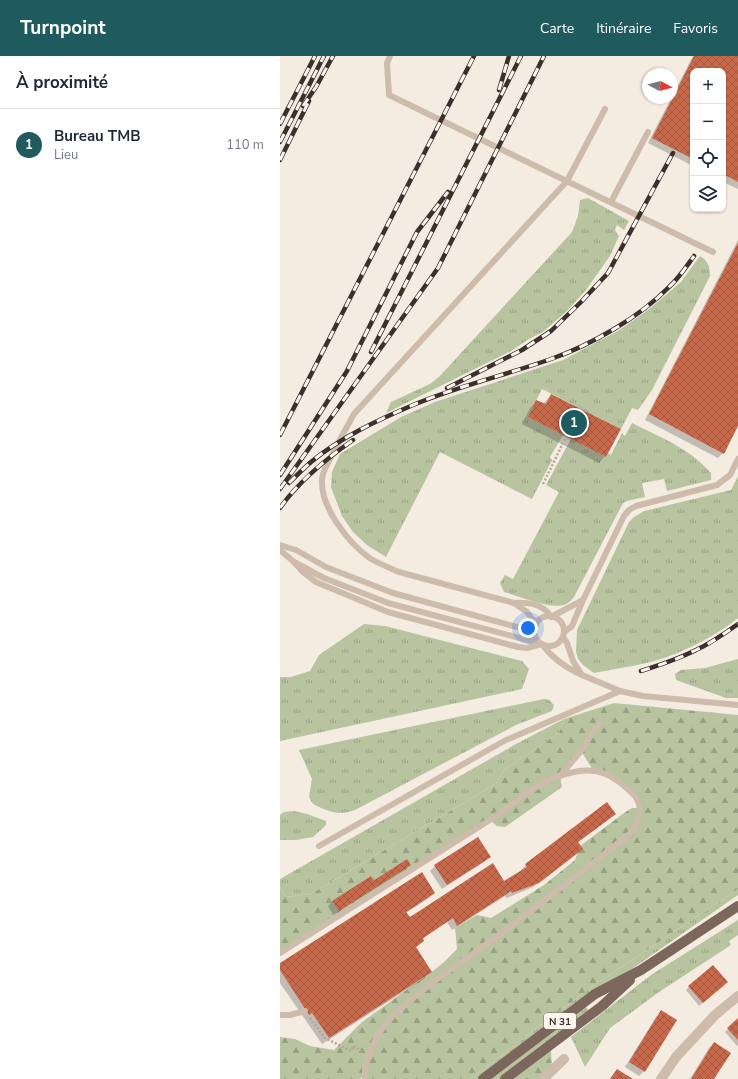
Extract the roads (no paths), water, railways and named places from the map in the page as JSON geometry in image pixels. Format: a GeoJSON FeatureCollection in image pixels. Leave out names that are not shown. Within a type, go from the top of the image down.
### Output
{"type":"FeatureCollection","features":[{"type":"Feature","properties":{"kind":"main road","name":"N 31"},"geometry":{"type":"LineString","coordinates":[[483,1079],[595,994],[641,970],[738,906]]}},
{"type":"Feature","properties":{"kind":"main road","name":"N 31"},"geometry":{"type":"LineString","coordinates":[[505,1079],[602,1006],[641,970]]}},
{"type":"Feature","properties":{"kind":"street"},"geometry":{"type":"LineString","coordinates":[[661,1079],[676,1057],[715,1015],[738,996]]}},
{"type":"Feature","properties":{"kind":"street"},"geometry":{"type":"LineString","coordinates":[[543,1079],[564,1059]]}},
{"type":"Feature","properties":{"kind":"lane"},"geometry":{"type":"LineString","coordinates":[[390,56],[387,63],[390,95],[713,252]]}},
{"type":"Feature","properties":{"kind":"lane"},"geometry":{"type":"LineString","coordinates":[[582,675],[573,661],[563,634],[561,622],[551,616],[548,611],[543,608],[522,603],[514,603],[399,572],[371,558],[350,540],[329,510],[322,489],[322,475],[336,444],[354,414],[567,181],[605,109]]}},
{"type":"Feature","properties":{"kind":"lane"},"geometry":{"type":"LineString","coordinates":[[610,202],[648,132]]}},
{"type":"Feature","properties":{"kind":"lane"},"geometry":{"type":"LineString","coordinates":[[294,562],[324,578],[388,603],[552,646],[560,641],[563,634],[572,626],[624,516],[629,510],[636,506],[717,485],[730,475],[738,459]]}},
{"type":"Feature","properties":{"kind":"lane"},"geometry":{"type":"LineString","coordinates":[[280,545],[296,550],[326,567],[393,593],[519,628],[536,627]]}},
{"type":"Feature","properties":{"kind":"lane"},"geometry":{"type":"LineString","coordinates":[[280,550],[316,582],[388,612],[518,647],[527,648],[542,644]]}},
{"type":"Feature","properties":{"kind":"lane"},"geometry":{"type":"LineString","coordinates":[[583,600],[551,616],[540,619],[536,627],[536,636],[550,655],[557,660],[582,675],[620,690],[643,696],[738,705]]}},
{"type":"Feature","properties":{"kind":"lane"},"geometry":{"type":"LineString","coordinates":[[514,603],[527,612],[536,627]]}},
{"type":"Feature","properties":{"kind":"lane"},"geometry":{"type":"LineString","coordinates":[[319,846],[504,741],[620,690]]}},
{"type":"Feature","properties":{"kind":"lane"},"geometry":{"type":"LineString","coordinates":[[560,776],[581,750],[599,723]]}},
{"type":"Feature","properties":{"kind":"lane"},"geometry":{"type":"LineString","coordinates":[[280,953],[490,820],[537,786],[560,776],[574,772],[593,770],[608,774],[636,796],[641,808],[639,821],[632,832],[499,935],[422,992],[387,1022],[377,1037],[370,1054],[365,1077]]}},
{"type":"Feature","properties":{"kind":"lane"},"geometry":{"type":"LineString","coordinates":[[280,1015],[305,1012]]}},
{"type":"Feature","properties":{"kind":"railway"},"geometry":{"type":"LineString","coordinates":[[280,124],[315,56]]}},
{"type":"Feature","properties":{"kind":"railway"},"geometry":{"type":"LineString","coordinates":[[280,142],[324,56]]}},
{"type":"Feature","properties":{"kind":"railway"},"geometry":{"type":"LineString","coordinates":[[303,106],[316,87],[333,56]]}},
{"type":"Feature","properties":{"kind":"railway"},"geometry":{"type":"LineString","coordinates":[[280,435],[474,56]]}},
{"type":"Feature","properties":{"kind":"railway"},"geometry":{"type":"LineString","coordinates":[[499,90],[509,56]]}},
{"type":"Feature","properties":{"kind":"railway"},"geometry":{"type":"LineString","coordinates":[[371,352],[521,56]]}},
{"type":"Feature","properties":{"kind":"railway"},"geometry":{"type":"LineString","coordinates":[[280,489],[438,268],[544,56]]}},
{"type":"Feature","properties":{"kind":"railway"},"geometry":{"type":"LineString","coordinates":[[280,160],[309,101]]}},
{"type":"Feature","properties":{"kind":"railway"},"geometry":{"type":"LineString","coordinates":[[447,388],[522,350],[551,331],[581,302],[608,273],[673,153]]}},
{"type":"Feature","properties":{"kind":"railway"},"geometry":{"type":"LineString","coordinates":[[280,475],[347,371],[417,232],[448,192]]}},
{"type":"Feature","properties":{"kind":"railway"},"geometry":{"type":"LineString","coordinates":[[289,483],[323,453],[347,437],[387,417],[430,398],[551,359],[598,338],[644,309],[657,298],[676,280],[694,256]]}},
{"type":"Feature","properties":{"kind":"railway"},"geometry":{"type":"LineString","coordinates":[[280,508],[304,480],[353,440]]}},
{"type":"Feature","properties":{"kind":"railway"},"geometry":{"type":"LineString","coordinates":[[641,671],[669,662],[696,650],[738,624]]}},
{"type":"Feature","properties":{"kind":"place","name":"Bureau TMB"},"geometry":{"type":"Point","coordinates":[574,423]}}]}
